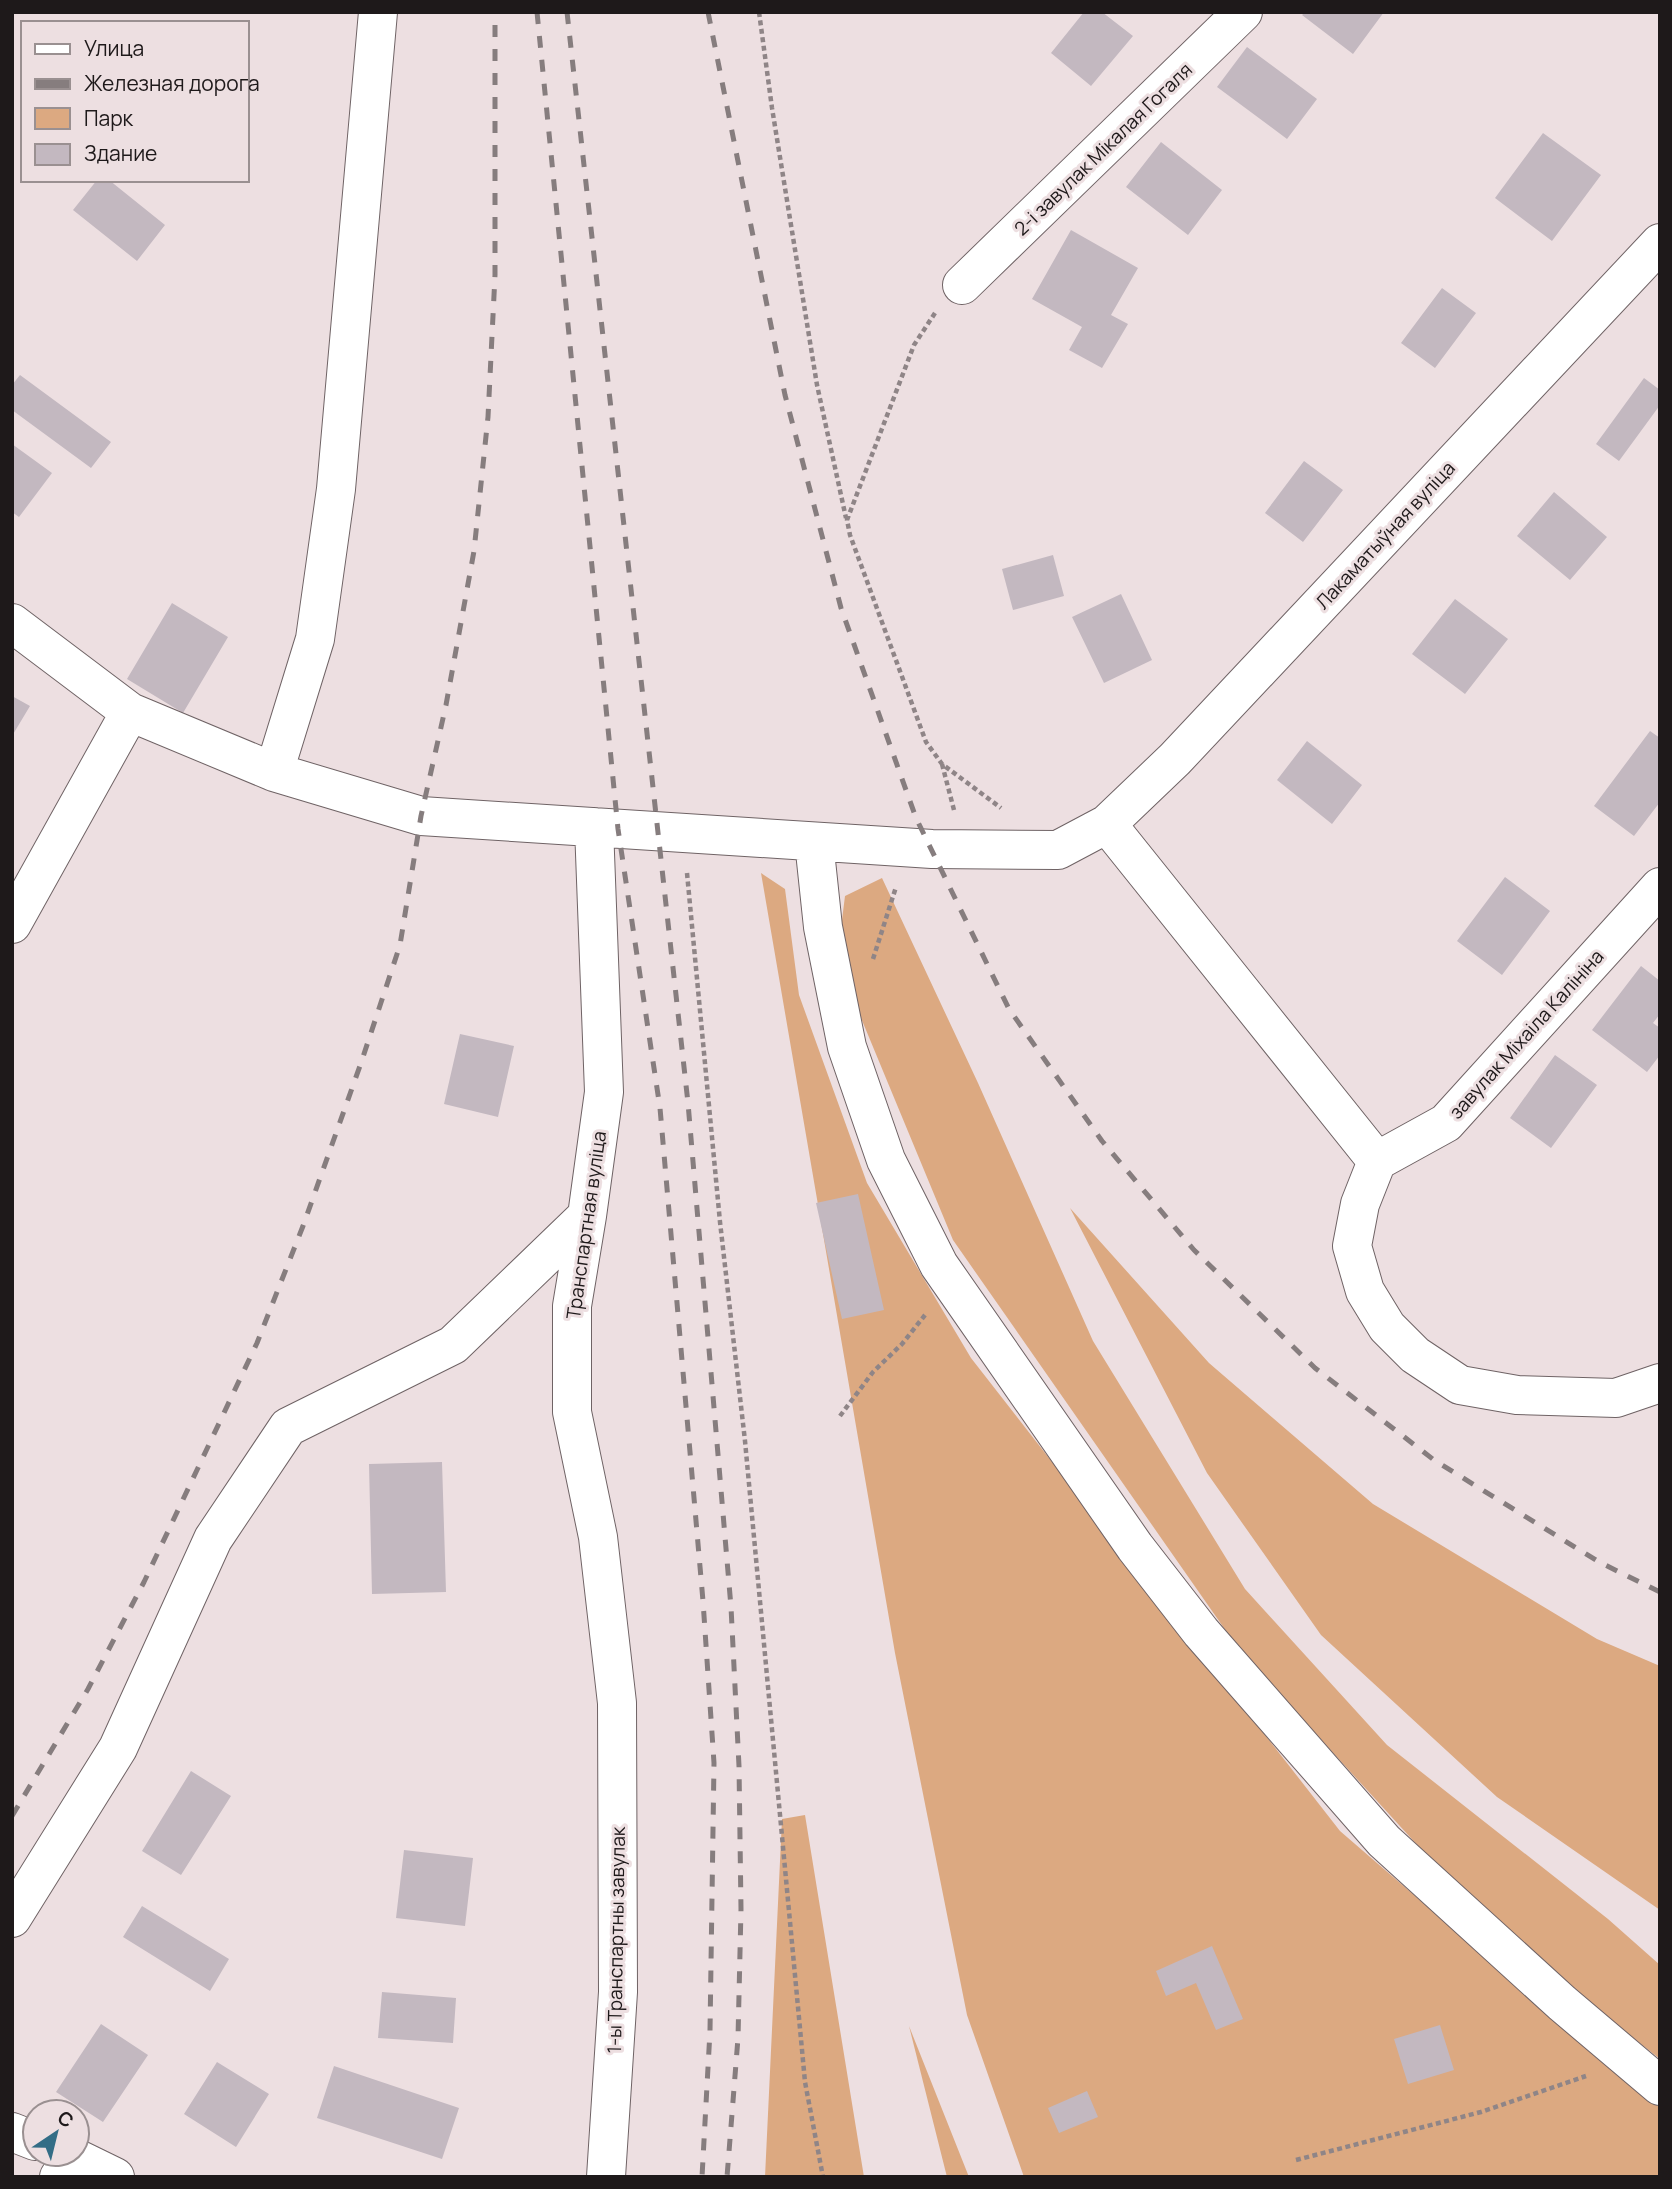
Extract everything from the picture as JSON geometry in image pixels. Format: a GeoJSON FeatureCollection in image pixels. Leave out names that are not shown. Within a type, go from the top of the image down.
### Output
{"type":"FeatureCollection","features":[{"type":"Feature","properties":{"kind":"street"},"geometry":{"type":"LineString","coordinates":[[274,772],[314,639],[336,489],[378,12]]}},
{"type":"Feature","properties":{"kind":"street","name":"2-і завулак Мікалая Гогаля"},"geometry":{"type":"LineString","coordinates":[[962,285],[1243,12]]}},
{"type":"Feature","properties":{"kind":"street","name":"Лакаматыўная вуліца"},"geometry":{"type":"LineString","coordinates":[[12,623],[130,712],[274,772],[421,816],[908,848],[1058,850],[1107,824],[1175,759],[1660,243]]}},
{"type":"Feature","properties":{"kind":"street"},"geometry":{"type":"LineString","coordinates":[[12,924],[130,712]]}},
{"type":"Feature","properties":{"kind":"street"},"geometry":{"type":"LineString","coordinates":[[1107,824],[1377,1161],[1360,1204],[1352,1246],[1364,1291],[1387,1327],[1415,1355],[1460,1385],[1517,1395],[1616,1398],[1660,1383]]}},
{"type":"Feature","properties":{"kind":"street","name":"Транспартная вуліца"},"geometry":{"type":"LineString","coordinates":[[594,827],[604,1092],[572,1306],[572,1412],[598,1537],[617,1703]]}},
{"type":"Feature","properties":{"kind":"street"},"geometry":{"type":"LineString","coordinates":[[814,842],[823,927],[847,1047],[886,1160],[939,1265],[1135,1547],[1210,1642],[1384,1841],[1562,2003],[1660,2086]]}},
{"type":"Feature","properties":{"kind":"street","name":"завулак Міхаіла Калініна"},"geometry":{"type":"LineString","coordinates":[[1377,1161],[1446,1123],[1660,887]]}},
{"type":"Feature","properties":{"kind":"street"},"geometry":{"type":"LineString","coordinates":[[12,1918],[118,1748],[213,1539],[288,1427],[453,1345],[587,1216]]}},
{"type":"Feature","properties":{"kind":"street","name":"1-ы Транспартны завулак"},"geometry":{"type":"LineString","coordinates":[[606,2177],[618,1992],[617,1703]]}},
{"type":"Feature","properties":{"kind":"street"},"geometry":{"type":"LineString","coordinates":[[84,2168],[115,2177]]}},
{"type":"Feature","properties":{"kind":"path"},"geometry":{"type":"LineString","coordinates":[[758,12],[817,385],[850,535],[926,742],[942,764],[1005,811]]}},
{"type":"Feature","properties":{"kind":"path"},"geometry":{"type":"LineString","coordinates":[[847,520],[914,345],[936,312],[962,285]]}},
{"type":"Feature","properties":{"kind":"path"},"geometry":{"type":"LineString","coordinates":[[684,833],[805,2082],[823,2177]]}},
{"type":"Feature","properties":{"kind":"path"},"geometry":{"type":"LineString","coordinates":[[869,970],[908,848]]}},
{"type":"Feature","properties":{"kind":"path"},"geometry":{"type":"LineString","coordinates":[[840,1416],[873,1372],[902,1344],[929,1309],[939,1265]]}},
{"type":"Feature","properties":{"kind":"path"},"geometry":{"type":"LineString","coordinates":[[1296,2160],[1481,2112],[1630,2061]]}},
{"type":"Feature","properties":{"kind":"green space"},"geometry":{"type":"Polygon","coordinates":[[[761,873],[785,889],[799,995],[867,1183],[971,1358],[1340,1831],[1660,2108],[1660,2177],[1024,2177],[967,2015],[895,1653],[761,873]]]}},
{"type":"Feature","properties":{"kind":"green space"},"geometry":{"type":"Polygon","coordinates":[[[882,878],[978,1083],[1093,1341],[1245,1589],[1387,1745],[1608,1919],[1660,1965],[1660,2059],[1494,1929],[1240,1651],[953,1240],[837,960],[845,896],[882,878]]]}},
{"type":"Feature","properties":{"kind":"green space"},"geometry":{"type":"Polygon","coordinates":[[[1070,1208],[1209,1363],[1373,1504],[1597,1639],[1660,1666],[1660,1910],[1497,1797],[1321,1635],[1207,1473],[1070,1208]]]}},
{"type":"Feature","properties":{"kind":"green space"},"geometry":{"type":"Polygon","coordinates":[[[805,1815],[864,2177],[765,2177],[782,1819],[805,1815]]]}},
{"type":"Feature","properties":{"kind":"green space"},"geometry":{"type":"Polygon","coordinates":[[[909,2026],[969,2177],[947,2177],[909,2026]]]}},
{"type":"Feature","properties":{"kind":"building"},"geometry":{"type":"Polygon","coordinates":[[[1084,12],[1102,12],[1133,36],[1091,86],[1051,53],[1084,12]]]}},
{"type":"Feature","properties":{"kind":"building"},"geometry":{"type":"Polygon","coordinates":[[[1305,12],[1384,12],[1353,54],[1302,15],[1305,12]]]}},
{"type":"Feature","properties":{"kind":"building"},"geometry":{"type":"Polygon","coordinates":[[[1247,47],[1317,99],[1287,139],[1217,87],[1247,47]]]}},
{"type":"Feature","properties":{"kind":"building"},"geometry":{"type":"Polygon","coordinates":[[[1543,133],[1601,175],[1552,241],[1495,198],[1543,133]]]}},
{"type":"Feature","properties":{"kind":"building"},"geometry":{"type":"Polygon","coordinates":[[[1161,142],[1222,190],[1188,235],[1126,187],[1161,142]]]}},
{"type":"Feature","properties":{"kind":"building"},"geometry":{"type":"Polygon","coordinates":[[[95,182],[111,182],[165,225],[137,261],[73,210],[95,182]]]}},
{"type":"Feature","properties":{"kind":"building"},"geometry":{"type":"Polygon","coordinates":[[[1071,230],[1138,268],[1111,315],[1128,324],[1102,368],[1069,350],[1082,327],[1032,299],[1071,230]]]}},
{"type":"Feature","properties":{"kind":"building"},"geometry":{"type":"Polygon","coordinates":[[[1442,288],[1476,313],[1435,368],[1401,343],[1442,288]]]}},
{"type":"Feature","properties":{"kind":"building"},"geometry":{"type":"Polygon","coordinates":[[[20,375],[111,442],[91,468],[12,410],[12,385],[20,375]]]}},
{"type":"Feature","properties":{"kind":"building"},"geometry":{"type":"Polygon","coordinates":[[[1644,378],[1660,390],[1660,405],[1619,461],[1596,444],[1644,378]]]}},
{"type":"Feature","properties":{"kind":"building"},"geometry":{"type":"Polygon","coordinates":[[[12,444],[52,473],[19,517],[12,512],[12,444]]]}},
{"type":"Feature","properties":{"kind":"building"},"geometry":{"type":"Polygon","coordinates":[[[1304,461],[1343,490],[1303,542],[1265,513],[1304,461]]]}},
{"type":"Feature","properties":{"kind":"building"},"geometry":{"type":"Polygon","coordinates":[[[1554,492],[1607,537],[1570,580],[1517,536],[1554,492]]]}},
{"type":"Feature","properties":{"kind":"building"},"geometry":{"type":"Polygon","coordinates":[[[1053,555],[1064,596],[1013,610],[1002,569],[1053,555]]]}},
{"type":"Feature","properties":{"kind":"building"},"geometry":{"type":"Polygon","coordinates":[[[1121,594],[1152,660],[1104,683],[1072,617],[1121,594]]]}},
{"type":"Feature","properties":{"kind":"building"},"geometry":{"type":"Polygon","coordinates":[[[1455,599],[1508,639],[1465,694],[1412,654],[1455,599]]]}},
{"type":"Feature","properties":{"kind":"building"},"geometry":{"type":"Polygon","coordinates":[[[172,603],[228,637],[183,713],[127,679],[172,603]]]}},
{"type":"Feature","properties":{"kind":"building"},"geometry":{"type":"Polygon","coordinates":[[[12,696],[30,706],[12,736],[12,696]]]}},
{"type":"Feature","properties":{"kind":"building"},"geometry":{"type":"Polygon","coordinates":[[[1650,731],[1660,738],[1660,802],[1634,836],[1594,806],[1650,731]]]}},
{"type":"Feature","properties":{"kind":"building"},"geometry":{"type":"Polygon","coordinates":[[[1307,741],[1362,785],[1332,824],[1277,780],[1307,741]]]}},
{"type":"Feature","properties":{"kind":"building"},"geometry":{"type":"Polygon","coordinates":[[[1505,877],[1550,911],[1502,975],[1457,941],[1505,877]]]}},
{"type":"Feature","properties":{"kind":"building"},"geometry":{"type":"Polygon","coordinates":[[[1641,966],[1660,981],[1660,1014],[1653,1023],[1660,1028],[1660,1055],[1647,1072],[1592,1030],[1641,966]]]}},
{"type":"Feature","properties":{"kind":"building"},"geometry":{"type":"Polygon","coordinates":[[[460,1034],[514,1046],[498,1117],[444,1104],[460,1034]]]}},
{"type":"Feature","properties":{"kind":"building"},"geometry":{"type":"Polygon","coordinates":[[[1555,1055],[1597,1085],[1551,1148],[1510,1118],[1555,1055]]]}},
{"type":"Feature","properties":{"kind":"building"},"geometry":{"type":"Polygon","coordinates":[[[858,1194],[884,1310],[842,1319],[816,1203],[858,1194]]]}},
{"type":"Feature","properties":{"kind":"building"},"geometry":{"type":"Polygon","coordinates":[[[442,1462],[446,1592],[372,1594],[369,1464],[442,1462]]]}},
{"type":"Feature","properties":{"kind":"building"},"geometry":{"type":"Polygon","coordinates":[[[191,1771],[231,1796],[181,1875],[142,1851],[191,1771]]]}},
{"type":"Feature","properties":{"kind":"building"},"geometry":{"type":"Polygon","coordinates":[[[404,1850],[473,1858],[465,1926],[396,1918],[404,1850]]]}},
{"type":"Feature","properties":{"kind":"building"},"geometry":{"type":"Polygon","coordinates":[[[142,1906],[229,1959],[210,1991],[123,1937],[142,1906]]]}},
{"type":"Feature","properties":{"kind":"building"},"geometry":{"type":"Polygon","coordinates":[[[1212,1946],[1243,2019],[1216,2030],[1196,1983],[1166,1996],[1156,1971],[1212,1946]]]}},
{"type":"Feature","properties":{"kind":"building"},"geometry":{"type":"Polygon","coordinates":[[[382,1992],[456,1998],[453,2043],[378,2038],[382,1992]]]}},
{"type":"Feature","properties":{"kind":"building"},"geometry":{"type":"Polygon","coordinates":[[[101,2024],[148,2055],[103,2122],[91,2114],[91,2098],[65,2098],[56,2092],[101,2024]]]}},
{"type":"Feature","properties":{"kind":"building"},"geometry":{"type":"Polygon","coordinates":[[[1440,2025],[1454,2070],[1408,2084],[1394,2039],[1440,2025]]]}},
{"type":"Feature","properties":{"kind":"building"},"geometry":{"type":"Polygon","coordinates":[[[217,2062],[269,2094],[236,2147],[184,2114],[217,2062]]]}},
{"type":"Feature","properties":{"kind":"building"},"geometry":{"type":"Polygon","coordinates":[[[334,2066],[459,2108],[442,2159],[317,2118],[334,2066]]]}},
{"type":"Feature","properties":{"kind":"building"},"geometry":{"type":"Polygon","coordinates":[[[1087,2091],[1098,2117],[1059,2133],[1048,2108],[1087,2091]]]}},
{"type":"Feature","properties":{"kind":"railway"},"geometry":{"type":"LineString","coordinates":[[12,1816],[88,1689],[144,1582],[257,1343],[303,1226],[400,945],[421,816],[446,705],[474,551],[488,417],[495,275],[495,12]]}},
{"type":"Feature","properties":{"kind":"railway"},"geometry":{"type":"LineString","coordinates":[[537,12],[618,829],[660,1108],[703,1601],[714,1763],[710,2031],[702,2177]]}},
{"type":"Feature","properties":{"kind":"railway"},"geometry":{"type":"LineString","coordinates":[[567,12],[688,1103],[731,1607],[739,1766],[741,1909],[738,2038],[727,2177]]}},
{"type":"Feature","properties":{"kind":"railway"},"geometry":{"type":"LineString","coordinates":[[708,12],[785,395],[841,608],[916,818],[1009,1009],[1102,1141],[1194,1250],[1315,1368],[1434,1460],[1599,1562],[1660,1592]]}}]}
